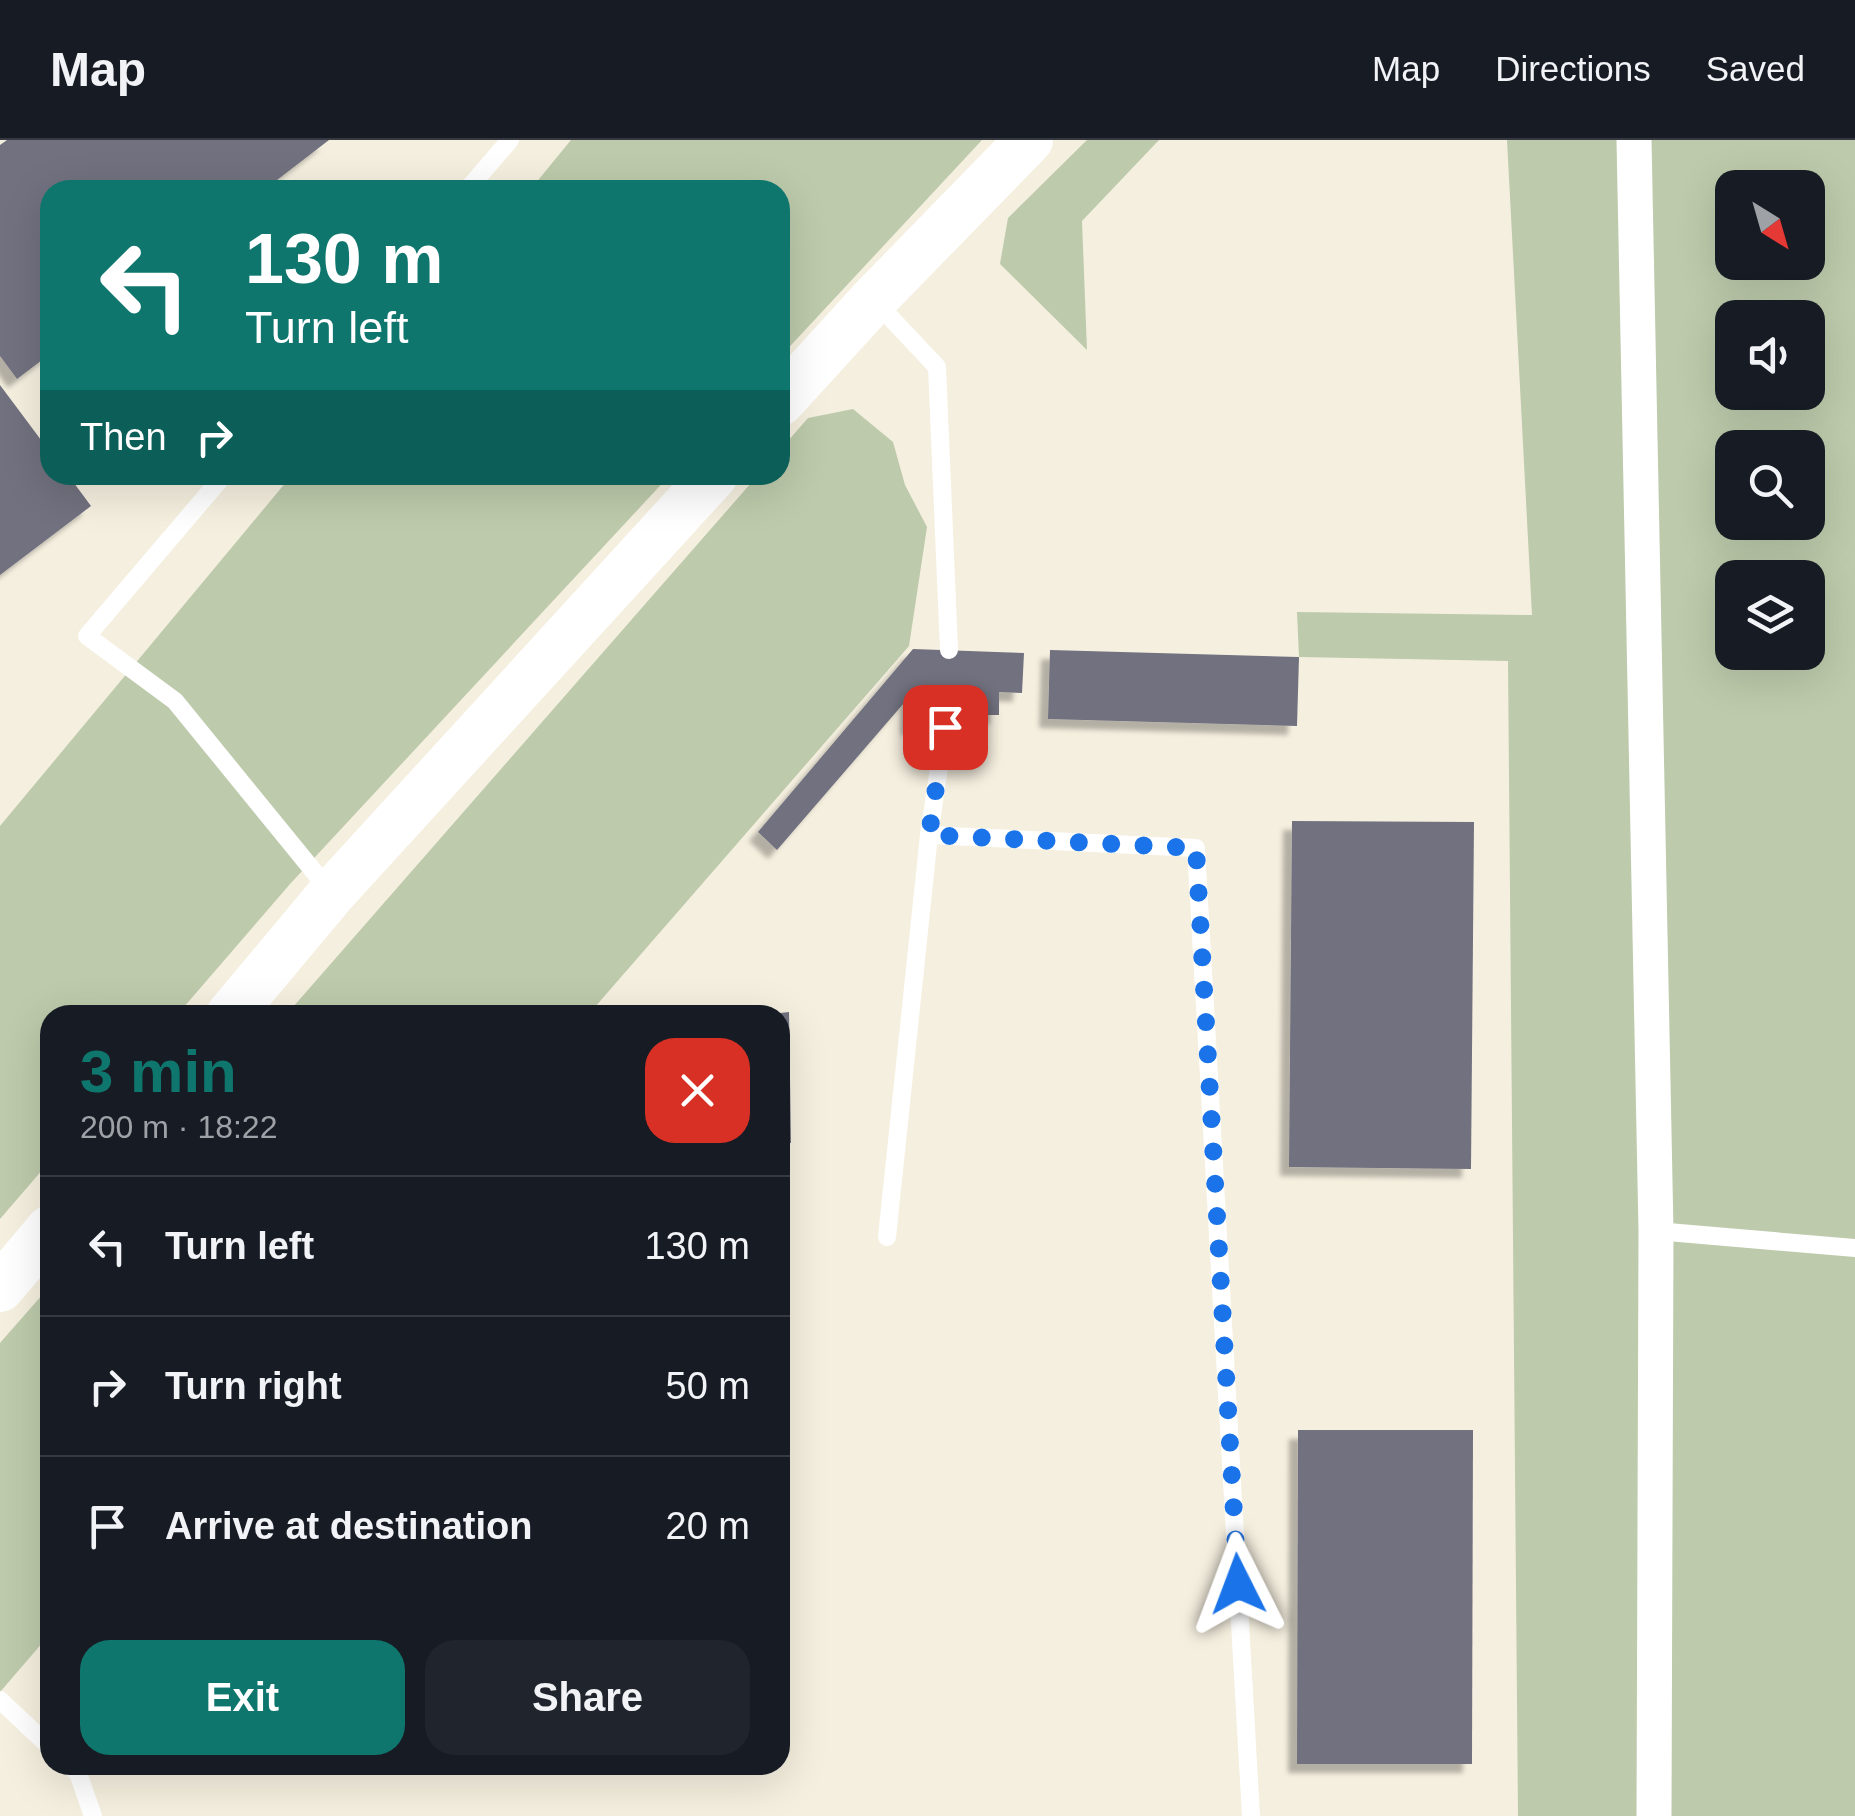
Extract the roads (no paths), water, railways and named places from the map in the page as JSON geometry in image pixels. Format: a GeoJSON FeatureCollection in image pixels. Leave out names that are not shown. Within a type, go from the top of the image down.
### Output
{"type":"FeatureCollection","features":[{"type":"Feature","properties":{"kind":"main road"},"geometry":{"type":"LineString","coordinates":[[790,391],[1029,140]]}},
{"type":"Feature","properties":{"kind":"main road"},"geometry":{"type":"LineString","coordinates":[[238,1005],[332,893],[705,485]]}},
{"type":"Feature","properties":{"kind":"main road"},"geometry":{"type":"LineString","coordinates":[[0,1288],[40,1240]]}},
{"type":"Feature","properties":{"kind":"street"},"geometry":{"type":"LineString","coordinates":[[1634,140],[1656,1231],[1654,1816]]}},
{"type":"Feature","properties":{"kind":"lane"},"geometry":{"type":"LineString","coordinates":[[476,180],[510,140]]}},
{"type":"Feature","properties":{"kind":"lane"},"geometry":{"type":"LineString","coordinates":[[874,299],[937,367],[948,650]]}},
{"type":"Feature","properties":{"kind":"lane"},"geometry":{"type":"LineString","coordinates":[[215,485],[87,636],[174,701],[332,893]]}},
{"type":"Feature","properties":{"kind":"lane"},"geometry":{"type":"LineString","coordinates":[[887,1237],[929,835],[945,727]]}},
{"type":"Feature","properties":{"kind":"lane"},"geometry":{"type":"LineString","coordinates":[[929,835],[1196,848],[1250,1816]]}},
{"type":"Feature","properties":{"kind":"lane"},"geometry":{"type":"LineString","coordinates":[[1656,1231],[1855,1248]]}},
{"type":"Feature","properties":{"kind":"lane"},"geometry":{"type":"LineString","coordinates":[[0,1700],[40,1738]]}},
{"type":"Feature","properties":{"kind":"lane"},"geometry":{"type":"LineString","coordinates":[[78,1775],[93,1816]]}}]}
